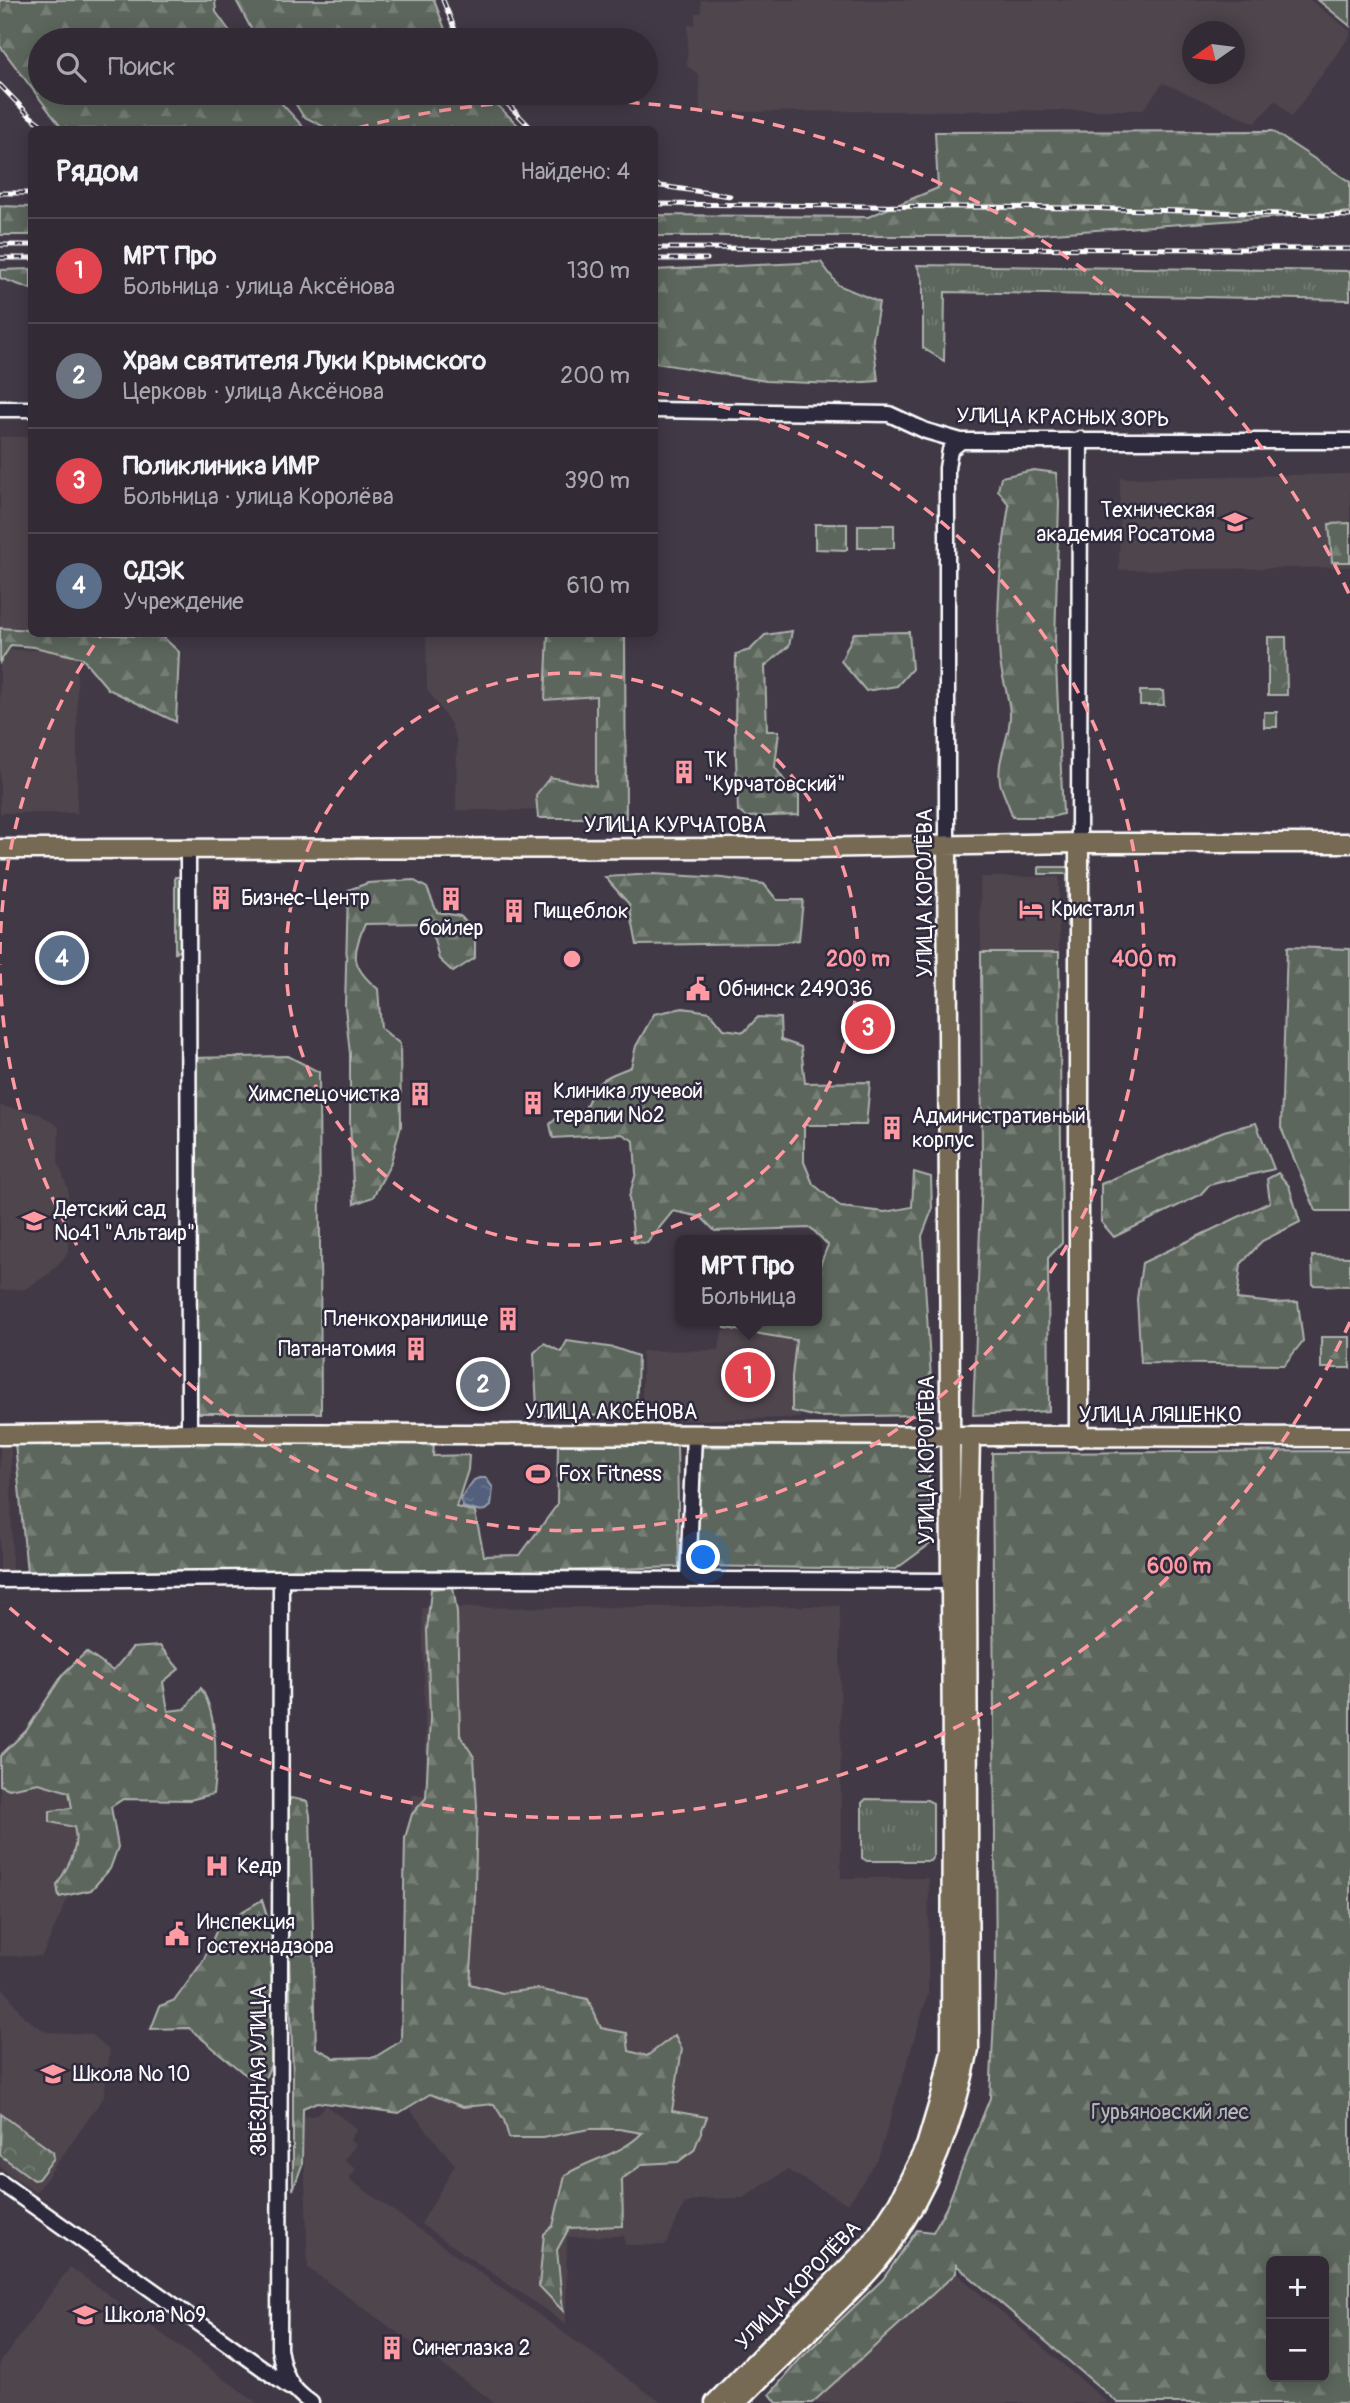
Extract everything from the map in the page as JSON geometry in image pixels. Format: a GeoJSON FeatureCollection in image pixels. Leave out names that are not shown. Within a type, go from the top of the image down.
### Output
{"type":"FeatureCollection","features":[{"type":"Feature","properties":{"kind":"main road"},"geometry":{"type":"LineString","coordinates":[[1079,843],[1079,1437]]}},
{"type":"Feature","properties":{"kind":"main road","name":"УЛИЦА КУРЧАТОВА"},"geometry":{"type":"LineString","coordinates":[[0,849],[1350,843]]}},
{"type":"Feature","properties":{"kind":"main road","name":"УЛИЦА КОРОЛЁВА"},"geometry":{"type":"LineString","coordinates":[[736,2403],[852,2290],[885,2252],[942,2151],[959,2100],[969,2049],[959,1581],[950,1437],[947,846]]}},
{"type":"Feature","properties":{"kind":"main road","name":"УЛИЦА АКСЁНОВА"},"geometry":{"type":"LineString","coordinates":[[0,1435],[188,1433],[970,1437]]}},
{"type":"Feature","properties":{"kind":"main road","name":"УЛИЦА КОРОЛЁВА"},"geometry":{"type":"LineString","coordinates":[[715,2403],[872,2243],[898,2203],[926,2146],[942,2096],[951,2051],[959,1581],[970,1437]]}},
{"type":"Feature","properties":{"kind":"main road","name":"УЛИЦА ЛЯШЕНКО"},"geometry":{"type":"LineString","coordinates":[[970,1437],[1350,1437]]}},
{"type":"Feature","properties":{"kind":"street"},"geometry":{"type":"LineString","coordinates":[[0,409],[28,409]]}},
{"type":"Feature","properties":{"kind":"street","name":"УЛИЦА КРАСНЫХ ЗОРЬ"},"geometry":{"type":"LineString","coordinates":[[658,410],[889,414],[926,431],[961,441],[1350,441]]}},
{"type":"Feature","properties":{"kind":"street"},"geometry":{"type":"LineString","coordinates":[[1079,843],[1080,439]]}},
{"type":"Feature","properties":{"kind":"street","name":"УЛИЦА КОРОЛЁВА"},"geometry":{"type":"LineString","coordinates":[[947,846],[946,481],[950,450],[961,441]]}},
{"type":"Feature","properties":{"kind":"street"},"geometry":{"type":"LineString","coordinates":[[188,848],[188,1433]]}},
{"type":"Feature","properties":{"kind":"street"},"geometry":{"type":"LineString","coordinates":[[688,1580],[694,1435]]}},
{"type":"Feature","properties":{"kind":"street"},"geometry":{"type":"LineString","coordinates":[[0,1580],[281,1578],[959,1581]]}},
{"type":"Feature","properties":{"kind":"street","name":"ЗВЁЗДНАЯ УЛИЦА"},"geometry":{"type":"LineString","coordinates":[[281,1578],[279,2348],[284,2374],[296,2392]]}},
{"type":"Feature","properties":{"kind":"street","name":"ЗВЁЗДНАЯ УЛИЦА"},"geometry":{"type":"LineString","coordinates":[[0,2182],[311,2403]]}},
{"type":"Feature","properties":{"kind":"shaded area"},"geometry":{"type":"Polygon","coordinates":[[[701,0],[1310,0],[1350,31],[1350,36],[1291,117],[1276,100],[1255,123],[1163,83],[1143,110],[700,112],[699,75],[687,66],[688,25],[695,25],[695,13],[701,13],[701,0]]]}},
{"type":"Feature","properties":{"kind":"shaded area"},"geometry":{"type":"Polygon","coordinates":[[[0,437],[28,437],[28,628],[0,627],[0,437]]]}},
{"type":"Feature","properties":{"kind":"shaded area","name":"Техническая академия Росатома"},"geometry":{"type":"Polygon","coordinates":[[[1350,474],[1350,567],[1119,570],[1120,478],[1350,474]]]}},
{"type":"Feature","properties":{"kind":"shaded area"},"geometry":{"type":"Polygon","coordinates":[[[426,637],[623,637],[621,811],[456,810],[457,742],[451,724],[427,689],[426,637]]]}},
{"type":"Feature","properties":{"kind":"shaded area"},"geometry":{"type":"Polygon","coordinates":[[[0,650],[77,650],[77,813],[0,813],[0,650]]]}},
{"type":"Feature","properties":{"kind":"shaded area"},"geometry":{"type":"Polygon","coordinates":[[[980,877],[1059,877],[1059,952],[981,952],[980,877]]]}},
{"type":"Feature","properties":{"kind":"shaded area","name":"Детский сад №41 \"Альтаир\""},"geometry":{"type":"Polygon","coordinates":[[[0,1106],[40,1114],[59,1127],[58,1162],[68,1189],[68,1253],[49,1274],[25,1289],[0,1290],[0,1106]]]}},
{"type":"Feature","properties":{"kind":"shaded area"},"geometry":{"type":"Polygon","coordinates":[[[800,1329],[800,1418],[642,1421],[642,1351],[719,1350],[722,1331],[800,1329]]]}},
{"type":"Feature","properties":{"kind":"shaded area"},"geometry":{"type":"Polygon","coordinates":[[[0,1442],[11,1442],[12,1572],[0,1572],[0,1442]]]}},
{"type":"Feature","properties":{"kind":"shaded area"},"geometry":{"type":"Polygon","coordinates":[[[840,1606],[841,1878],[929,1878],[928,1994],[878,2159],[848,2204],[787,2170],[743,2198],[701,2199],[684,2204],[666,2245],[625,2245],[624,2236],[567,2237],[566,2324],[421,2224],[455,2165],[411,2111],[411,1795],[427,1795],[422,1608],[840,1606]]]}},
{"type":"Feature","properties":{"kind":"shaded area"},"geometry":{"type":"Polygon","coordinates":[[[82,1744],[104,1817],[42,1956],[0,1956],[0,1774],[82,1744]]]}},
{"type":"Feature","properties":{"kind":"shaded area","name":"Школа № 10"},"geometry":{"type":"Polygon","coordinates":[[[0,1984],[24,2017],[46,2032],[91,2034],[110,2050],[104,2097],[36,2193],[0,2167],[0,1984]]]}},
{"type":"Feature","properties":{"kind":"shaded area"},"geometry":{"type":"Polygon","coordinates":[[[325,2105],[357,2129],[350,2140],[356,2145],[344,2160],[356,2169],[349,2179],[662,2403],[495,2403],[308,2268],[303,2117],[317,2115],[325,2105]]]}},
{"type":"Feature","properties":{"kind":"shaded area","name":"Школа №9"},"geometry":{"type":"Polygon","coordinates":[[[70,2267],[257,2403],[0,2403],[0,2363],[70,2267]]]}},
{"type":"Feature","properties":{"kind":"shaded area"},"geometry":{"type":"Polygon","coordinates":[[[956,2273],[1108,2403],[812,2403],[956,2273]]]}},
{"type":"Feature","properties":{"kind":"green space"},"geometry":{"type":"Polygon","coordinates":[[[0,0],[215,0],[216,12],[227,28],[28,28],[28,83],[0,46],[0,0]]]}},
{"type":"Feature","properties":{"kind":"green space"},"geometry":{"type":"Polygon","coordinates":[[[236,0],[434,0],[444,28],[251,28],[236,0]]]}},
{"type":"Feature","properties":{"kind":"green space"},"geometry":{"type":"Polygon","coordinates":[[[1318,0],[1350,0],[1350,26],[1318,0]]]}},
{"type":"Feature","properties":{"kind":"green space"},"geometry":{"type":"Polygon","coordinates":[[[44,105],[283,105],[302,126],[60,126],[44,105]]]}},
{"type":"Feature","properties":{"kind":"green space"},"geometry":{"type":"Polygon","coordinates":[[[296,105],[497,105],[519,126],[322,126],[303,116],[296,105]]]}},
{"type":"Feature","properties":{"kind":"green space"},"geometry":{"type":"Polygon","coordinates":[[[1272,131],[1350,182],[1350,212],[1011,236],[658,236],[658,215],[868,217],[938,188],[935,132],[1272,131]]]}},
{"type":"Feature","properties":{"kind":"green space"},"geometry":{"type":"Polygon","coordinates":[[[0,206],[28,207],[28,235],[0,235],[0,206]]]}},
{"type":"Feature","properties":{"kind":"green space"},"geometry":{"type":"Polygon","coordinates":[[[821,262],[838,285],[879,302],[873,339],[878,381],[834,384],[766,381],[658,363],[658,270],[821,262]]]}},
{"type":"Feature","properties":{"kind":"green space"},"geometry":{"type":"Polygon","coordinates":[[[917,265],[1350,271],[1350,300],[945,292],[944,361],[923,348],[923,281],[917,265]]]}},
{"type":"Feature","properties":{"kind":"green space"},"geometry":{"type":"Polygon","coordinates":[[[28,269],[28,288],[0,278],[0,270],[28,269]]]}},
{"type":"Feature","properties":{"kind":"green space"},"geometry":{"type":"Polygon","coordinates":[[[1034,470],[1056,473],[1059,502],[1055,643],[1063,814],[1051,817],[1012,817],[999,773],[1010,714],[1000,661],[998,622],[1001,564],[1009,505],[998,490],[1001,477],[1034,470]]]}},
{"type":"Feature","properties":{"kind":"green space"},"geometry":{"type":"Polygon","coordinates":[[[1350,523],[1350,562],[1332,562],[1329,524],[1350,523]]]}},
{"type":"Feature","properties":{"kind":"green space"},"geometry":{"type":"Polygon","coordinates":[[[815,524],[847,524],[847,550],[815,549],[815,524]]]}},
{"type":"Feature","properties":{"kind":"green space"},"geometry":{"type":"Polygon","coordinates":[[[858,525],[894,525],[894,548],[858,548],[858,525]]]}},
{"type":"Feature","properties":{"kind":"green space"},"geometry":{"type":"Polygon","coordinates":[[[0,628],[28,630],[28,637],[163,637],[179,652],[176,722],[108,689],[82,658],[34,647],[11,645],[0,662],[0,628]]]}},
{"type":"Feature","properties":{"kind":"green space"},"geometry":{"type":"Polygon","coordinates":[[[792,631],[789,646],[765,666],[767,731],[779,731],[775,767],[787,784],[799,787],[799,815],[746,817],[738,811],[736,654],[750,650],[765,635],[792,631]]]}},
{"type":"Feature","properties":{"kind":"green space"},"geometry":{"type":"Polygon","coordinates":[[[909,632],[912,669],[897,686],[866,691],[841,661],[854,633],[909,632]]]}},
{"type":"Feature","properties":{"kind":"green space"},"geometry":{"type":"Polygon","coordinates":[[[548,637],[625,637],[626,818],[538,818],[536,795],[550,777],[596,786],[596,696],[545,700],[548,637]]]}},
{"type":"Feature","properties":{"kind":"green space"},"geometry":{"type":"Polygon","coordinates":[[[1268,637],[1286,637],[1287,695],[1268,695],[1268,637]]]}},
{"type":"Feature","properties":{"kind":"green space"},"geometry":{"type":"Polygon","coordinates":[[[1140,691],[1163,691],[1164,705],[1140,705],[1140,691]]]}},
{"type":"Feature","properties":{"kind":"green space"},"geometry":{"type":"Polygon","coordinates":[[[1264,712],[1277,712],[1277,727],[1264,727],[1264,712]]]}},
{"type":"Feature","properties":{"kind":"green space"},"geometry":{"type":"Polygon","coordinates":[[[1039,867],[1068,867],[1069,926],[1067,874],[1039,874],[1039,867]]]}},
{"type":"Feature","properties":{"kind":"green space"},"geometry":{"type":"Polygon","coordinates":[[[653,874],[723,878],[764,884],[777,900],[803,900],[799,940],[776,943],[637,945],[629,904],[605,877],[653,874]]]}},
{"type":"Feature","properties":{"kind":"green space"},"geometry":{"type":"Polygon","coordinates":[[[175,877],[184,877],[183,948],[175,953],[175,877]]]}},
{"type":"Feature","properties":{"kind":"green space"},"geometry":{"type":"Polygon","coordinates":[[[413,880],[427,888],[437,912],[460,916],[475,929],[475,958],[453,972],[439,959],[430,923],[365,924],[357,944],[356,960],[363,974],[378,989],[381,1028],[400,1044],[401,1126],[390,1165],[373,1197],[354,1204],[350,1054],[345,1007],[348,890],[368,883],[413,880]]]}},
{"type":"Feature","properties":{"kind":"green space"},"geometry":{"type":"Polygon","coordinates":[[[1287,947],[1350,949],[1350,1211],[1316,1211],[1281,1128],[1287,947]]]}},
{"type":"Feature","properties":{"kind":"green space"},"geometry":{"type":"Polygon","coordinates":[[[981,952],[1059,952],[1062,1243],[1048,1258],[1049,1411],[973,1415],[982,1175],[981,952]]]}},
{"type":"Feature","properties":{"kind":"green space"},"geometry":{"type":"Polygon","coordinates":[[[683,1008],[710,1012],[724,1029],[744,1032],[758,1017],[780,1018],[781,1040],[801,1047],[805,1083],[870,1082],[866,1125],[804,1125],[804,1162],[813,1184],[841,1207],[885,1212],[912,1207],[914,1172],[931,1177],[932,1210],[922,1236],[932,1395],[919,1415],[817,1417],[792,1411],[796,1340],[725,1328],[822,1326],[822,1260],[828,1245],[822,1235],[818,1235],[811,1228],[715,1231],[701,1217],[673,1211],[647,1243],[634,1242],[629,1197],[636,1173],[634,1141],[622,1134],[553,1138],[550,1124],[559,1116],[584,1111],[600,1082],[631,1067],[636,1046],[654,1014],[683,1008]]]}},
{"type":"Feature","properties":{"kind":"green space"},"geometry":{"type":"Polygon","coordinates":[[[288,1056],[319,1072],[321,1413],[198,1413],[190,1058],[288,1056]]]}},
{"type":"Feature","properties":{"kind":"green space"},"geometry":{"type":"Polygon","coordinates":[[[1256,1123],[1274,1169],[1209,1185],[1200,1195],[1114,1237],[1101,1222],[1101,1184],[1224,1131],[1256,1123]]]}},
{"type":"Feature","properties":{"kind":"green space"},"geometry":{"type":"Polygon","coordinates":[[[1278,1173],[1289,1186],[1300,1222],[1262,1241],[1241,1264],[1237,1299],[1274,1303],[1298,1302],[1303,1341],[1284,1365],[1141,1363],[1137,1299],[1142,1263],[1270,1202],[1267,1179],[1278,1173]]]}},
{"type":"Feature","properties":{"kind":"green space"},"geometry":{"type":"Polygon","coordinates":[[[1312,1256],[1350,1257],[1350,1286],[1313,1285],[1312,1256]]]}},
{"type":"Feature","properties":{"kind":"green space"},"geometry":{"type":"Polygon","coordinates":[[[1321,1337],[1350,1337],[1350,1368],[1321,1368],[1321,1337]]]}},
{"type":"Feature","properties":{"kind":"green space"},"geometry":{"type":"Polygon","coordinates":[[[567,1341],[615,1348],[638,1356],[636,1416],[540,1415],[537,1408],[534,1353],[544,1343],[561,1352],[567,1341]]]}},
{"type":"Feature","properties":{"kind":"green space"},"geometry":{"type":"Polygon","coordinates":[[[15,1443],[434,1443],[433,1456],[469,1455],[468,1470],[456,1507],[475,1512],[484,1556],[520,1555],[557,1505],[558,1445],[677,1445],[679,1567],[555,1571],[27,1573],[15,1443]]]}},
{"type":"Feature","properties":{"kind":"green space"},"geometry":{"type":"Polygon","coordinates":[[[929,1444],[930,1544],[896,1569],[695,1566],[700,1447],[929,1444]]]}},
{"type":"Feature","properties":{"kind":"green space","name":"Гурьяновский лес"},"geometry":{"type":"Polygon","coordinates":[[[1350,1451],[1350,2403],[1118,2403],[956,2265],[956,2273],[812,2403],[777,2403],[770,2394],[799,2360],[883,2279],[917,2230],[933,2232],[946,2208],[990,2098],[996,1979],[992,1453],[1350,1451]]]}},
{"type":"Feature","properties":{"kind":"green space"},"geometry":{"type":"Polygon","coordinates":[[[453,1587],[457,1612],[460,1735],[474,1757],[477,1806],[470,1984],[502,1993],[536,1989],[588,1999],[601,2028],[627,2033],[629,2051],[647,2056],[675,2035],[682,2049],[672,2111],[707,2117],[694,2150],[678,2162],[643,2164],[622,2179],[623,2226],[569,2228],[557,2250],[563,2311],[539,2286],[544,2234],[553,2226],[565,2175],[625,2147],[642,2133],[619,2129],[589,2129],[543,2138],[509,2138],[504,2120],[494,2104],[463,2107],[430,2094],[399,2113],[317,2102],[303,2108],[302,2165],[293,2190],[293,2076],[284,1809],[291,1798],[307,1801],[310,1815],[316,2048],[335,2058],[375,2057],[401,2041],[405,1838],[412,1814],[426,1798],[430,1718],[427,1630],[431,1589],[453,1587]]]}},
{"type":"Feature","properties":{"kind":"green space"},"geometry":{"type":"Polygon","coordinates":[[[160,1646],[179,1669],[163,1682],[168,1711],[185,1709],[201,1688],[207,1699],[215,1740],[213,1794],[190,1800],[123,1799],[111,1807],[118,1847],[110,1869],[91,1890],[59,1897],[57,1885],[72,1857],[75,1835],[74,1827],[50,1822],[50,1811],[72,1808],[69,1792],[39,1783],[9,1789],[0,1785],[0,1756],[26,1731],[64,1673],[86,1652],[113,1671],[132,1648],[160,1646]]]}},
{"type":"Feature","properties":{"kind":"green space"},"geometry":{"type":"Polygon","coordinates":[[[866,1799],[927,1800],[933,1803],[933,1857],[930,1861],[867,1861],[862,1858],[862,1803],[866,1799]]]}},
{"type":"Feature","properties":{"kind":"green space"},"geometry":{"type":"Polygon","coordinates":[[[262,1900],[274,1939],[277,2051],[262,2085],[189,2028],[151,2029],[160,2006],[175,2000],[203,1961],[219,1925],[262,1900]]]}},
{"type":"Feature","properties":{"kind":"green space"},"geometry":{"type":"Polygon","coordinates":[[[1,2114],[53,2152],[54,2158],[38,2179],[34,2180],[0,2155],[1,2114]]]}},
{"type":"Feature","properties":{"kind":"water"},"geometry":{"type":"Polygon","coordinates":[[[486,1478],[493,1488],[491,1506],[477,1511],[463,1507],[460,1499],[474,1480],[486,1478]]]}},
{"type":"Feature","properties":{"kind":"railway"},"geometry":{"type":"LineString","coordinates":[[443,0],[454,28]]}},
{"type":"Feature","properties":{"kind":"railway"},"geometry":{"type":"LineString","coordinates":[[0,85],[43,126]]}},
{"type":"Feature","properties":{"kind":"railway"},"geometry":{"type":"LineString","coordinates":[[509,105],[529,126]]}},
{"type":"Feature","properties":{"kind":"railway"},"geometry":{"type":"LineString","coordinates":[[658,186],[730,196]]}},
{"type":"Feature","properties":{"kind":"railway"},"geometry":{"type":"LineString","coordinates":[[0,193],[28,193]]}},
{"type":"Feature","properties":{"kind":"railway"},"geometry":{"type":"LineString","coordinates":[[658,204],[1082,208],[1350,216]]}},
{"type":"Feature","properties":{"kind":"railway"},"geometry":{"type":"LineString","coordinates":[[0,245],[28,245]]}},
{"type":"Feature","properties":{"kind":"railway"},"geometry":{"type":"LineString","coordinates":[[658,248],[1350,249]]}},
{"type":"Feature","properties":{"kind":"railway"},"geometry":{"type":"LineString","coordinates":[[0,258],[28,258]]}},
{"type":"Feature","properties":{"kind":"railway"},"geometry":{"type":"LineString","coordinates":[[658,259],[707,259]]}},
{"type":"Feature","properties":{"kind":"place","name":"Техническая академия Росатома"},"geometry":{"type":"Point","coordinates":[1235,522]}},
{"type":"Feature","properties":{"kind":"place","name":"ТК \"Курчатовский\""},"geometry":{"type":"Point","coordinates":[684,772]}},
{"type":"Feature","properties":{"kind":"place","name":"Бизнес-Центр"},"geometry":{"type":"Point","coordinates":[221,898]}},
{"type":"Feature","properties":{"kind":"place","name":"бойлер"},"geometry":{"type":"Point","coordinates":[451,899]}},
{"type":"Feature","properties":{"kind":"place","name":"Кристалл"},"geometry":{"type":"Point","coordinates":[1031,909]}},
{"type":"Feature","properties":{"kind":"place","name":"Пищеблок"},"geometry":{"type":"Point","coordinates":[514,911]}},
{"type":"Feature","properties":{"kind":"place","name":"СДЭК"},"geometry":{"type":"Point","coordinates":[62,958]}},
{"type":"Feature","properties":{"kind":"place","name":"Обнинск 249036"},"geometry":{"type":"Point","coordinates":[698,989]}},
{"type":"Feature","properties":{"kind":"place","name":"Поликлиника ИМР"},"geometry":{"type":"Point","coordinates":[868,1027]}},
{"type":"Feature","properties":{"kind":"place","name":"Химспецочистка"},"geometry":{"type":"Point","coordinates":[420,1094]}},
{"type":"Feature","properties":{"kind":"place","name":"Клиника лучевой терапии №2"},"geometry":{"type":"Point","coordinates":[533,1103]}},
{"type":"Feature","properties":{"kind":"place","name":"Административный корпус"},"geometry":{"type":"Point","coordinates":[892,1128]}},
{"type":"Feature","properties":{"kind":"place","name":"Детский сад №41 \"Альтаир\""},"geometry":{"type":"Point","coordinates":[34,1221]}},
{"type":"Feature","properties":{"kind":"place","name":"Пленкохранилище"},"geometry":{"type":"Point","coordinates":[508,1319]}},
{"type":"Feature","properties":{"kind":"place","name":"Патанатомия"},"geometry":{"type":"Point","coordinates":[416,1349]}},
{"type":"Feature","properties":{"kind":"place","name":"МРТ Про"},"geometry":{"type":"Point","coordinates":[748,1375]}},
{"type":"Feature","properties":{"kind":"place","name":"Храм святителя Луки Крымского"},"geometry":{"type":"Point","coordinates":[483,1384]}},
{"type":"Feature","properties":{"kind":"place","name":"Fox Fitness"},"geometry":{"type":"Point","coordinates":[538,1474]}},
{"type":"Feature","properties":{"kind":"place","name":"Кедр"},"geometry":{"type":"Point","coordinates":[217,1866]}},
{"type":"Feature","properties":{"kind":"place","name":"Инспекция Гостехнадзора"},"geometry":{"type":"Point","coordinates":[177,1934]}},
{"type":"Feature","properties":{"kind":"place","name":"Школа № 10"},"geometry":{"type":"Point","coordinates":[53,2074]}},
{"type":"Feature","properties":{"kind":"place","name":"Школа №9"},"geometry":{"type":"Point","coordinates":[85,2315]}},
{"type":"Feature","properties":{"kind":"place","name":"Синеглазка 2"},"geometry":{"type":"Point","coordinates":[392,2348]}}]}
